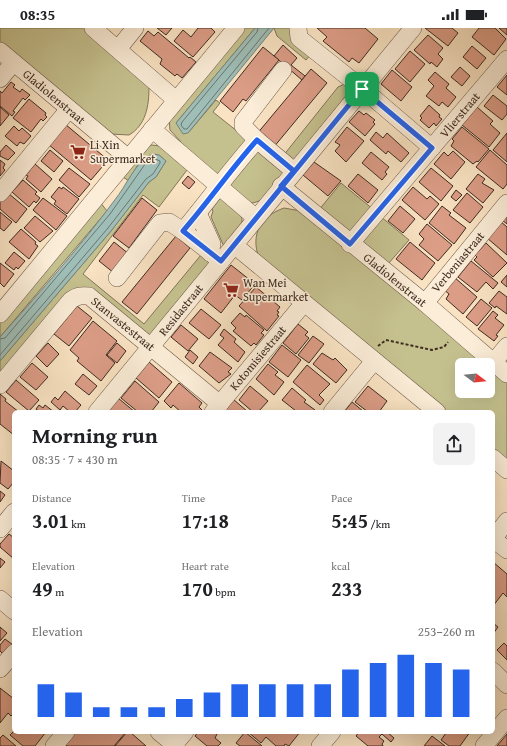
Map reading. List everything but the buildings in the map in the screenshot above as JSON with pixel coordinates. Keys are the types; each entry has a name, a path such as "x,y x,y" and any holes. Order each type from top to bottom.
{"street":[{"path":"93,28 176,100"},
{"path":"118,49 135,28"},
{"path":"0,314 236,28"},
{"path":"298,28 299,38 432,148"},
{"name":"Residastraat","path":"98,410 151,346 216,257 234,245 281,186 413,28"},
{"name":"Gladiolenstraat","path":"0,52 128,157"},
{"name":"Vlierstraat","path":"350,244 507,59"},
{"path":"0,79 14,63"},
{"path":"283,70 243,122 243,126 257,140 294,171"},
{"path":"0,193 69,109"},
{"path":"152,129 256,218"},
{"path":"183,231 257,140"},
{"name":"Gladiolenstraat","path":"281,186 350,244 425,303 488,358"},
{"name":"Verbeniastraat","path":"425,303 507,203"},
{"path":"198,213 212,244 216,257"},
{"path":"117,278 160,223 169,222 216,257"},
{"path":"234,245 304,303 375,354 435,410"},
{"name":"Stanvastestraat","path":"0,385 71,300 78,296 89,296 151,346 216,408"},
{"name":"Kotomisiestraat","path":"216,408 304,303"},
{"path":"495,362 507,346"},
{"path":"333,410 375,354"},
{"name":"Gladiolenstraat","path":"495,364 507,374"},
{"path":"495,460 507,470"},
{"path":"0,529 12,514"},
{"path":"495,536 507,521"},
{"path":"495,541 507,550"},
{"path":"0,599 12,609"},
{"path":"0,669 12,655"},
{"path":"495,673 507,685"},
{"path":"495,733 507,718"},
{"path":"54,746 64,734"},
{"path":"163,734 177,742"},
{"path":"320,746 330,734"},
{"path":"484,746 494,734"}],"path":[{"path":"375,354 386,340 432,350 444,347 456,330"}],"shaded area":[{"path":"0,28 84,28 110,49 149,87 147,108 143,120 139,126 129,135 110,134 0,44"},
{"path":"242,28 255,28 176,123 188,133 216,100 220,103 213,112 252,143 221,181 177,146 181,142 170,130 169,118"},
{"path":"274,28 293,28 312,53 306,60 277,36"},
{"path":"347,83 350,91 262,200 253,203 248,202 223,183 254,148 275,166 338,87"},
{"path":"145,146 160,146 190,166 159,207 143,195 83,274 144,324 201,255 212,265 152,335 147,335 88,292 0,379 0,361 111,231 149,182 156,177 166,161 159,155 153,154 137,166 129,181 120,175"},
{"path":"341,183 374,210 350,234 318,211"},
{"path":"220,194 236,209 242,220 238,231 225,249 211,217 213,211 210,205"},
{"path":"100,202 107,211 0,337 0,322"},
{"path":"284,208 301,211 385,281 482,358 455,358 455,398 495,398 495,369 507,379 507,465 495,456 495,410 442,410 259,258 256,241 257,234 264,221 276,211"},
{"path":"380,216 409,240 388,264 363,244 362,240"}],"water":[{"path":"255,28 274,28 188,133 183,134 176,123"},
{"path":"153,154 159,155 166,161 156,177 149,182 111,231 0,361 0,337 75,251 117,197 142,161"}],"place":[{"name":"Li Xin Supermarket","path":"78,152"},
{"name":"Wan Mei Supermarket","path":"231,290"}],"route":[{"path":"362,89 281,186 221,261 183,231 257,140 294,171 281,186 350,244 432,148 362,89"}]}
